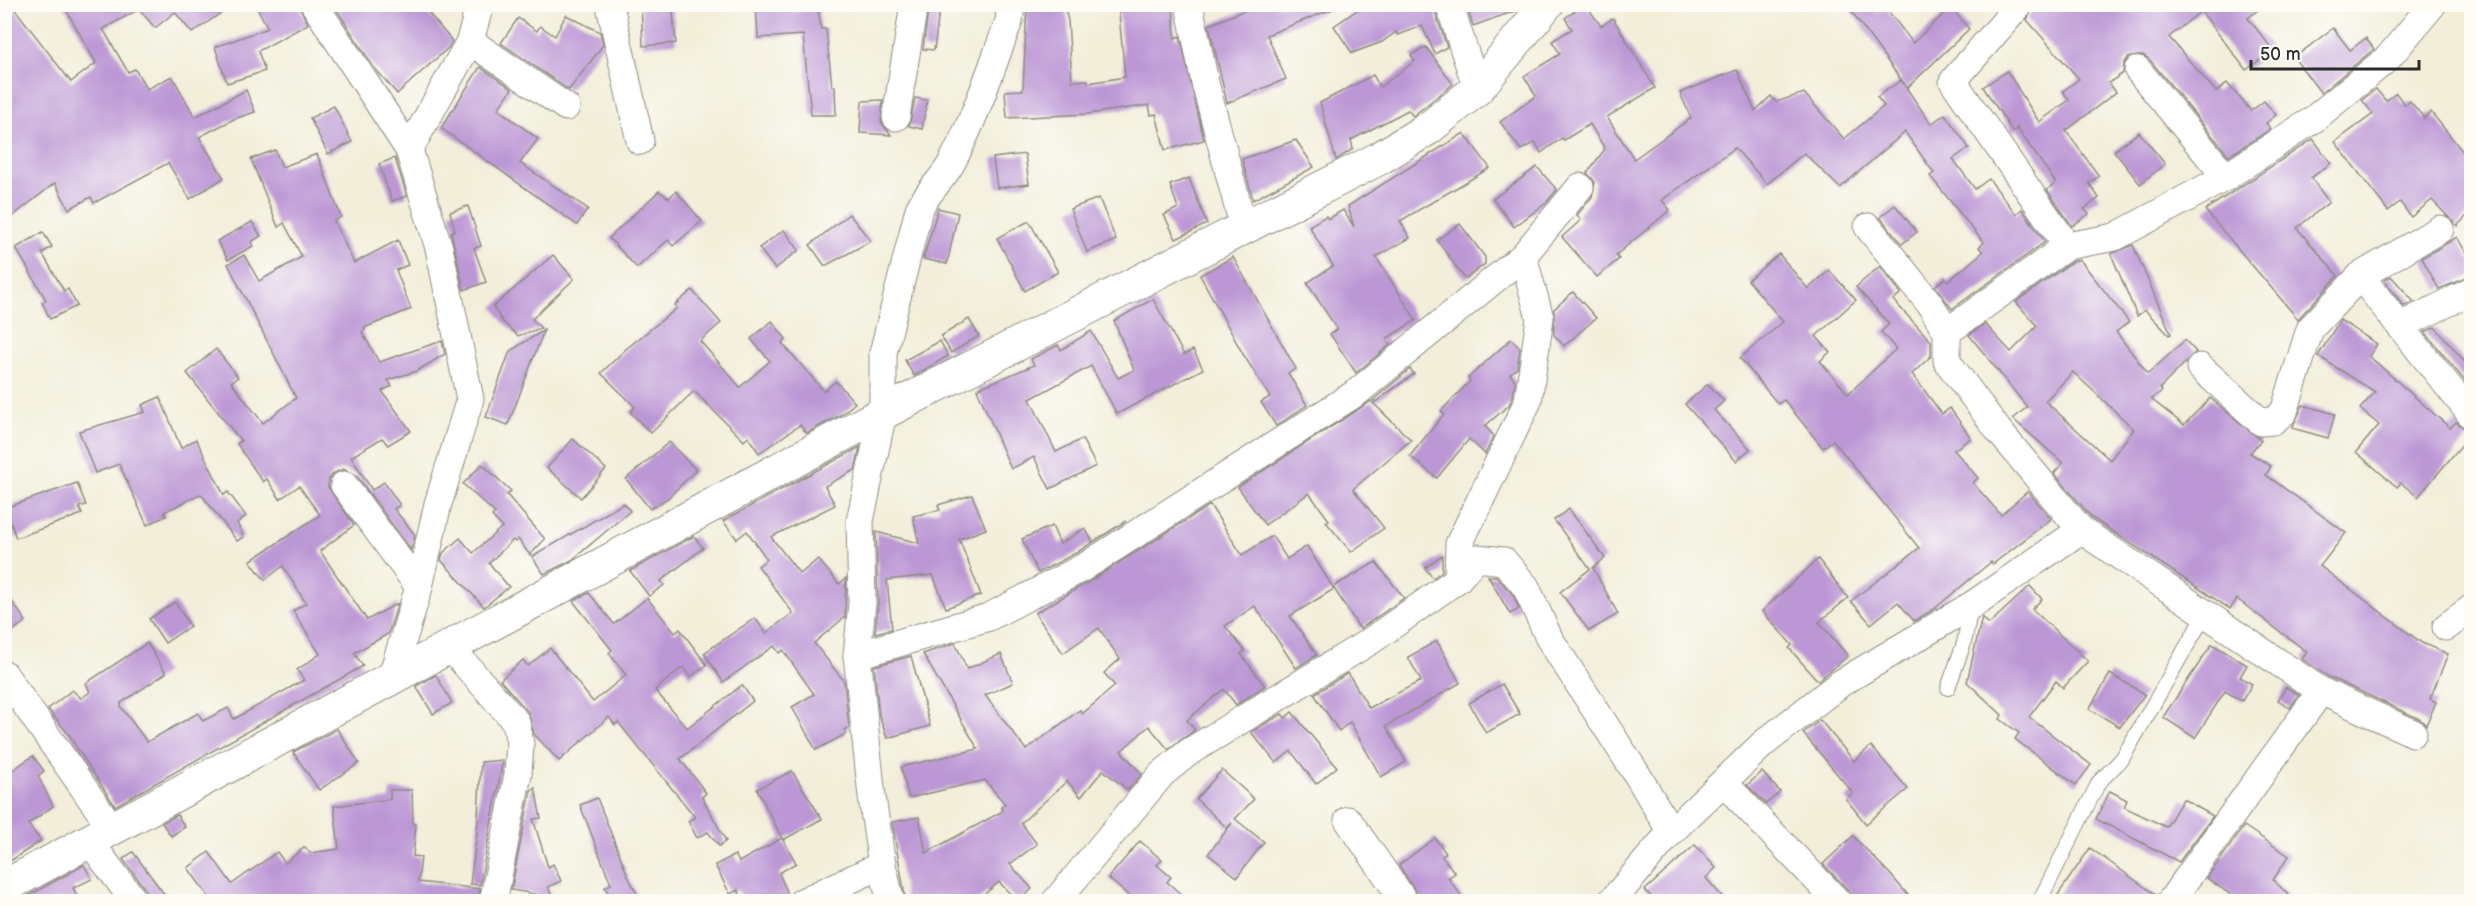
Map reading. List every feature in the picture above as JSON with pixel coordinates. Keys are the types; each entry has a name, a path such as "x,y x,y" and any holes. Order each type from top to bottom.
{"main road":[{"path":"4,886 102,836 448,645 883,413 1378,159 1429,128 1477,89 1547,4"}],"street":[{"path":"314,4 410,150 439,248 470,399 438,504 419,587 392,676"},
{"path":"410,150 470,41 480,4"},
{"path":"896,117 914,4"},
{"path":"891,902 882,865 857,655 862,603 860,521 883,413 883,353 919,209 927,192 950,166 966,132 1009,21 1011,4"},
{"path":"1189,4 1205,83 1244,229"},
{"path":"1449,4 1477,89"},
{"path":"2020,4 1953,81 2067,246"},
{"path":"1947,332 2067,246 2115,237 2226,177 2314,120 2388,58 2433,4"},
{"path":"607,6 640,141"},
{"path":"470,41 566,107"},
{"path":"2138,70 2226,177"},
{"path":"857,655 989,617 1084,567 1356,393 1523,256 1580,187"},
{"path":"1868,227 1930,304 1947,332 1947,361 1998,430 2081,531 2205,616 2321,691 2413,733"},
{"path":"2200,367 2261,422 2273,421 2284,412 2310,329 2360,276 2440,229"},
{"path":"1458,579 1459,544 1528,401 1540,318 1523,256"},
{"path":"2360,276 2472,416"},
{"path":"2400,326 2472,291"},
{"path":"344,485 419,587"},
{"path":"1611,902 1671,832 1764,743 1841,682 1972,605 2081,531"},
{"path":"1055,902 1162,774 1189,752 1372,640 1458,579 1477,558 1504,561 1526,587 1549,638 1638,776 1671,832"},
{"path":"2446,627 2472,608"},
{"path":"448,645 516,722 520,744 518,774 493,902"},
{"path":"4,674 102,836 135,902"},
{"path":"2170,902 2321,691"},
{"path":"1724,783 1838,902"},
{"path":"1348,820 1405,902"},
{"path":"802,902 882,865"}],"lane":[{"path":"1948,688 1964,643 1972,605"},
{"path":"2039,902 2099,783 2122,759 2205,616"}],"building":[{"path":"4,4 11,4 71,82 96,63 63,4 234,4 192,33 175,12 155,28 139,9 103,29 128,72 135,69 147,89 172,76 195,117 246,90 255,112 234,119 199,137 224,178 190,199 168,163 94,203 91,197 69,209 55,183 4,223"},
{"path":"255,4 298,4 308,24 258,51 265,71 227,83 215,47 268,28"},
{"path":"333,4 421,4 452,41 448,48 397,94 373,66"},
{"path":"641,4 672,4 676,43 643,46"},
{"path":"756,4 792,4 793,12 818,8 821,29 826,29 832,86 835,86 836,115 811,115 803,35 758,38"},
{"path":"929,4 940,4 934,50 923,49"},
{"path":"1027,4 1064,4 1068,21 1072,81 1088,80 1088,83 1125,77 1118,4 1173,4 1175,38 1180,36 1204,140 1165,150 1156,114 1151,115 1149,105 1088,114 1007,118 1005,91 1023,90"},
{"path":"1249,4 1340,6 1267,35 1286,79 1227,103 1209,25 1250,8"},
{"path":"1366,4 1426,4 1431,12 1435,11 1447,47 1435,54 1422,26 1398,35 1396,32 1382,42 1352,53 1334,26"},
{"path":"1466,4 1522,4 1518,10 1473,26"},
{"path":"1585,4 1601,26 1613,18 1655,88 1607,117 1634,159 1691,118 1680,93 1737,70 1755,111 1771,96 1776,102 1804,93 1844,139 1884,106 1877,97 1901,80 1931,124 1945,114 1969,148 1953,159 1975,189 1989,179 2016,214 2022,209 2045,242 1952,309 1935,286 1945,278 1948,281 1983,252 1979,247 1984,243 1930,176 1934,173 1905,132 1840,188 1804,153 1767,184 1735,148 1662,200 1670,210 1616,255 1619,259 1597,277 1562,237 1581,220 1577,215 1592,197 1595,182 1587,173 1605,149 1590,124 1564,140 1562,138 1541,153 1535,142 1521,150 1500,122 1536,96 1524,76 1560,54 1552,41 1572,29 1565,18"},
{"path":"1846,4 1870,4 1877,13 1885,7 1913,43 1951,7 1969,29 1907,88"},
{"path":"2035,4 2265,4 2248,18 2273,50 2246,70 2201,11 2169,37 2216,92 2227,83 2251,111 2264,101 2276,115 2266,123 2271,129 2229,156 2150,60 2143,55 2128,58 2124,64 2123,73 2109,83 2116,92 2066,131 2099,176 2089,183 2099,198 2084,209 2089,214 2072,226 2047,190 2056,183 2017,128 2013,132 1983,87 2007,71 2039,122 2069,100 2063,91 2079,79 2027,20"},
{"path":"566,15 600,32 603,45 569,90 501,43 518,18 537,31 540,26 555,36"},
{"path":"2333,28 2350,50 2366,38 2374,49 2321,93 2294,58"},
{"path":"1426,47 1453,84 1413,116 1408,110 1351,140 1353,149 1336,160 1320,103 1373,75 1380,87 1415,61 1411,55"},
{"path":"480,67 512,89 498,109 538,139 520,163 588,209 577,225 441,128"},
{"path":"2376,89 2386,101 2396,93 2405,105 2410,101 2424,118 2431,112 2472,163 2472,211 2457,226 2432,200 2411,217 2400,202 2388,211 2335,142 2373,114 2362,100"},
{"path":"915,98 927,100 922,129 909,126"},
{"path":"883,100 881,122 891,135 860,133 862,101"},
{"path":"334,106 352,142 328,154 310,118"},
{"path":"2139,132 2165,164 2140,184 2114,151"},
{"path":"1464,133 1490,168 1400,221 1410,238 1376,257 1416,320 1386,339 1390,345 1356,373 1330,334 1337,329 1307,283 1333,266 1309,226 1326,216 1328,219 1343,210 1354,227 1348,206"},
{"path":"2313,139 2331,163 2311,178 2329,202 2297,228 2338,276 2298,319 2205,210"},
{"path":"1296,140 1314,167 1253,200 1242,159"},
{"path":"275,150 282,167 317,154 341,217 334,221 354,263 398,240 408,265 396,270 411,309 364,328 362,332 379,362 442,341 445,354 417,371 388,380 392,386 382,391 411,431 388,445 382,438 351,457 372,490 384,482 400,505 394,509 415,535 411,550 356,475 343,469 334,473 329,479 328,487 354,525 320,551 367,620 398,603 388,634 354,653 363,666 115,806 74,741 48,709 72,690 81,698 90,692 86,683 147,643 166,673 121,703 121,707 147,742 198,713 203,721 228,708 234,719 304,680 297,670 320,654 293,611 306,603 283,566 265,580 250,561 320,515 299,486 280,499 267,479 263,482 237,444 241,441 187,373 216,349 238,377 231,382 263,423 296,398 228,264 244,255 259,281 302,257 284,223 278,227 251,159"},
{"path":"1025,154 1029,184 997,188 993,158"},
{"path":"395,158 407,196 392,201 379,164"},
{"path":"1537,167 1557,190 1546,203 1514,227 1493,199"},
{"path":"1189,178 1207,224 1176,239 1164,215 1178,208 1170,185"},
{"path":"659,191 669,198 676,191 702,221 673,246 668,240 637,268 609,238"},
{"path":"1099,198 1116,240 1087,252 1070,209"},
{"path":"1895,205 1917,232 1902,244 1880,217"},
{"path":"468,206 481,246 474,248 486,282 464,290 451,232 455,230 450,212"},
{"path":"938,208 958,213 947,264 923,259"},
{"path":"849,214 871,241 825,266 810,245"},
{"path":"1029,221 1058,272 1025,291 997,238"},
{"path":"252,222 261,236 251,242 253,246 228,260 217,241"},
{"path":"1460,224 1485,257 1485,264 1465,279 1437,240"},
{"path":"784,230 799,250 775,269 759,248"},
{"path":"43,232 52,247 42,253 64,291 68,289 77,306 50,319 42,302 46,300 16,248"},
{"path":"2457,237 2472,263 2472,276 2439,289 2422,258"},
{"path":"2133,245 2171,334 2169,335 2145,310 2137,316 2111,254"},
{"path":"1779,254 1808,289 1829,270 1856,300 1816,336 1830,352 1820,361 1848,394 1896,349 1881,332 1889,324 1856,287 1880,266 1901,293 1893,300 1931,341 1931,356 1912,374 1942,414 1950,408 1971,438 1954,450 1978,478 1973,483 2001,515 2028,491 2051,519 1993,564 1991,562 1934,609 1914,621 1898,602 1871,624 1851,601 1919,548 1833,440 1823,448 1784,400 1778,404 1740,358 1783,322 1748,280"},
{"path":"553,255 574,279 532,319 541,328 518,336 502,321 493,307"},
{"path":"1233,257 1296,369 1288,373 1307,405 1276,426 1261,402 1270,397 1243,354 1200,275"},
{"path":"2080,260 2129,322 2116,332 2148,374 2185,340 2196,352 2160,388 2162,391 2151,399 2184,425 2210,398 2261,440 2250,453 2271,466 2266,475 2346,533 2320,566 2422,643 2448,654 2430,699 2436,702 2426,725 2420,719 2329,677 2302,659 2307,652 2237,599 2230,609 2092,518 2054,473 2063,463 2013,419 2027,407 1969,335 1985,324 2011,352 2037,326 2016,302 2073,261","holes":["2073,372 2134,429 2110,460 2045,401"]},
{"path":"2391,276 2414,302 2404,306 2384,280"},
{"path":"692,290 721,323 700,341 740,387 770,361 751,339 772,321 786,339 782,343 824,391 836,381 855,403 842,414 807,433 800,425 759,453 748,437 744,441 694,391 651,433 630,412 635,407 601,373 627,348 677,308 675,305"},
{"path":"1573,292 1596,318 1564,346 1554,335 1554,309"},
{"path":"1153,299 1184,355 1193,350 1203,369 1117,414 1091,366 1030,399 1056,452 1082,439 1096,466 1050,489 1034,457 1011,469 977,389 1034,365 1031,359 1058,345 1061,350 1091,331 1118,378 1134,370 1114,321"},
{"path":"969,319 979,336 951,353 941,336"},
{"path":"2340,320 2377,344 2369,356 2450,428 2456,422 2471,434 2418,497 2401,483 2397,487 2356,452 2379,425 2360,409 2375,392 2318,356"},
{"path":"2435,327 2472,370 2472,382 2468,385 2425,332"},
{"path":"544,330 508,425 486,417 510,351"},
{"path":"1511,339 1520,348 1517,368 1510,374 1515,380 1513,396 1509,405 1485,426 1494,436 1485,454 1469,439 1437,478 1410,456 1444,414 1441,411 1470,381 1468,378"},
{"path":"940,341 948,356 914,376 905,360"},
{"path":"1410,369 1414,374 1375,402 1373,400"},
{"path":"1708,384 1724,401 1714,410 1750,449 1736,461 1685,404"},
{"path":"160,397 181,448 196,439 224,495 228,492 246,516 237,523 244,537 237,541 201,494 164,512 166,516 147,525 119,464 95,473 79,431 145,412 142,405"},
{"path":"1371,401 1411,440 1353,489 1384,528 1351,552 1326,522 1329,520 1309,493 1265,525 1238,487"},
{"path":"2303,405 2335,414 2328,438 2292,428"},
{"path":"573,439 606,469 581,498 547,468"},
{"path":"669,442 696,470 668,498 650,509 626,479"},
{"path":"860,447 855,470 825,486 835,505 771,537 800,574 818,559 839,584 846,578 845,617 814,643 844,681 849,728 844,730 846,734 816,750 792,707 814,694 783,650 779,653 774,646 723,682 704,653 755,618 766,633 793,613 758,566 767,559 747,531 737,539 723,521"},
{"path":"482,464 511,491 507,495 545,539 530,555 518,539 515,542 513,540 489,563 509,587 484,607 441,560 443,553 460,538 473,553 502,527 492,516 495,513 463,484"},
{"path":"77,483 86,505 79,507 82,514 16,538 5,508"},
{"path":"972,495 986,529 959,539 981,595 946,608 933,575 887,580 892,629 875,633 878,603 876,532 919,543 913,516 940,510 938,505"},
{"path":"624,503 630,511 572,560 544,574 532,557"},
{"path":"1210,505 1242,555 1272,536 1287,559 1307,546 1334,589 1290,616 1317,655 1296,668 1255,606 1225,626 1245,651 1241,654 1265,686 1236,705 1224,689 1187,720 1195,730 1168,749 1149,726 1121,751 1142,774 1128,790 1103,770 1081,797 1067,781 1021,823 1037,844 1010,864 1032,889 1018,902 999,882 975,902 948,902 943,896 906,902 892,822 919,817 926,853 1003,811 1001,807 1005,804 985,780 909,798 901,767 978,749 923,654 955,643 967,669 1001,654 1013,683 985,695 1026,750 1080,710 1082,714 1115,686 1104,673 1120,659 1099,628 1063,653 1035,613 1092,580"},
{"path":"1569,509 1605,558 1593,568 1618,614 1589,631 1560,592 1590,569 1554,520"},
{"path":"1126,521 1076,553 1038,573 1022,539 1052,526 1060,544 1085,528 1093,542"},
{"path":"694,536 703,548 661,581 664,585 649,596 630,571"},
{"path":"1442,555 1442,571 1433,578 1425,568"},
{"path":"1818,559 1848,598 1819,622 1848,656 1818,681 1789,648 1792,645 1762,611"},
{"path":"1376,562 1404,598 1360,629 1333,587"},
{"path":"1488,576 1496,576 1513,595 1519,609 1510,614"},
{"path":"2030,586 2042,599 2032,609 2088,661 2063,688 2056,681 2029,717 2091,765 2076,785 2015,739 2019,733 2000,719 2002,715 1967,682 1982,617 1989,624"},
{"path":"4,591 26,621 4,637"},
{"path":"589,593 614,624 647,598 675,633 680,629 707,665 690,677 683,667 655,690 687,728 742,685 753,701 680,759 706,793 702,797 726,841 719,846 708,832 697,838 688,821 695,817 618,722 615,725 609,717 559,761 534,734 528,712 500,680 523,660 528,666 550,648 593,702 626,675 609,653 612,650 573,601"},
{"path":"175,602 190,626 165,643 149,619"},
{"path":"1437,641 1460,683 1386,726 1406,762 1381,777 1350,722 1339,731 1314,694 1348,673 1369,708 1421,681 1408,657"},
{"path":"2212,644 2247,665 2240,677 2252,684 2242,701 2225,691 2195,738 2163,717"},
{"path":"911,656 930,726 887,738 879,715 874,666"},
{"path":"2110,674 2145,694 2120,727 2089,709"},
{"path":"436,675 452,703 433,714 416,686"},
{"path":"1502,684 1520,714 1486,733 1469,703"},
{"path":"2286,687 2299,695 2290,708 2278,700"},
{"path":"1292,712 1337,767 1316,784 1291,751 1276,763 1251,732 1282,714 1285,718"},
{"path":"1820,720 1854,761 1871,746 1908,789 1866,824 1846,799 1853,793 1803,733"},
{"path":"337,729 359,763 319,790 293,752"},
{"path":"33,756 44,771 38,776 53,806 28,824 41,841 4,865 4,776"},
{"path":"503,760 480,885 470,884 477,833 481,762"},
{"path":"1222,770 1254,799 1235,819 1264,842 1237,877 1208,854 1232,823 1227,828 1196,799"},
{"path":"792,771 822,819 783,840 757,789"},
{"path":"1762,772 1780,792 1766,804 1747,785"},
{"path":"535,788 541,818 533,819 548,867 553,864 561,881 548,887 552,897 511,890 531,790"},
{"path":"390,790 412,790 413,824 416,824 413,856 421,857 418,882 480,889 478,902 208,902 211,900 188,868 209,852 232,884 277,852 285,863 305,847 310,853 339,849 334,806 390,799"},
{"path":"2110,791 2127,800 2124,807 2166,827 2183,799 2213,816 2179,862 2096,819"},
{"path":"597,798 628,876 641,902 613,902 605,887 611,884 580,805"},
{"path":"177,815 185,827 171,836 162,823"},
{"path":"2244,826 2289,856 2273,880 2296,902 2241,902 2207,878"},
{"path":"1853,836 1914,902 1853,902 1849,891 1823,864"},
{"path":"782,838 796,863 779,873 788,895 786,902 744,902 738,890 730,894 715,865 735,855 739,862"},
{"path":"1435,838 1446,853 1442,856 1455,873 1448,878 1466,902 1422,902 1399,865"},
{"path":"1140,841 1162,860 1157,865 1171,877 1167,882 1190,902 1136,902 1108,878"},
{"path":"1695,845 1716,868 1706,878 1727,902 1656,902 1645,890"},
{"path":"2090,848 2156,895 2154,902 2053,902"},
{"path":"133,852 170,902 151,902 148,893 123,859"},
{"path":"84,865 92,879 73,888 80,902 17,902"}]}
